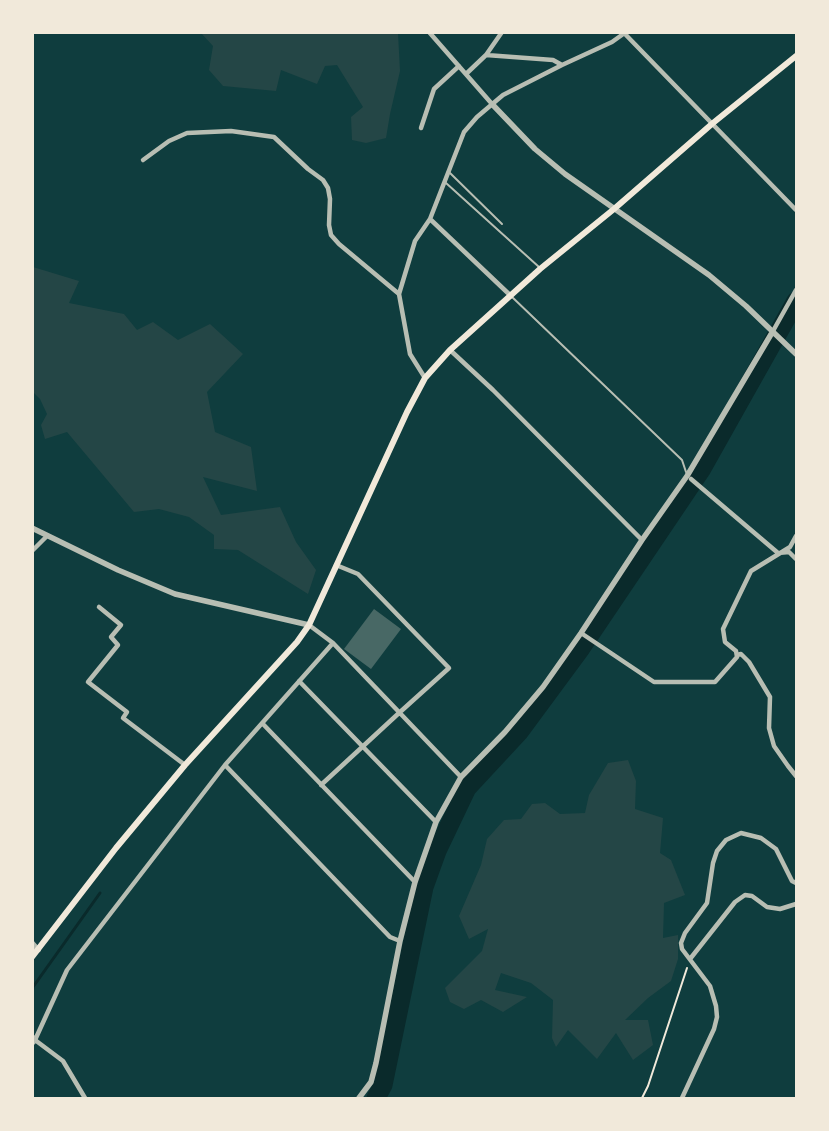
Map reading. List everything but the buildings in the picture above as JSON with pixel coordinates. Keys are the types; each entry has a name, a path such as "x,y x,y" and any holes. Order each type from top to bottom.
{"main road":[{"path":"32,957 116,848 185,765 310,625 407,412 426,378 450,350 540,269 796,56"}],"street":[{"path":"429,32 492,104 535,149 565,174 710,275 773,330 796,354"},
{"path":"466,74 486,55 502,32"},
{"path":"426,378 410,354 399,294 415,241 430,219 464,132 477,117 503,95 612,42 626,33 796,210"},
{"path":"486,55 553,60 562,65"},
{"path":"421,128 434,89 460,66"},
{"path":"143,160 169,141 187,133 231,131 274,137 308,169 323,180 328,188 331,235 339,244 399,294"},
{"path":"430,219 511,296"},
{"path":"361,1098 371,1082 400,941 415,882 436,822 461,777 543,687 642,540 689,477 796,290"},
{"path":"450,350 493,390 642,540"},
{"path":"689,477 778,553 789,552 796,559"},
{"path":"32,528 118,570 175,594 310,625 333,643 461,777"},
{"path":"32,552 46,536"},
{"path":"796,536 790,547 751,571 723,629 725,642 750,662 770,698 769,728 774,746 796,776"},
{"path":"321,785 449,668 358,574 336,565"},
{"path":"99,607 121,625 111,637 118,645 88,682 127,712 123,718 185,765"},
{"path":"581,633 654,682 715,682 738,654"},
{"path":"85,1098 63,1061 33,1040 67,970 224,765 333,643"},
{"path":"299,681 436,822"},
{"path":"262,723 415,882"},
{"path":"224,765 390,937 400,941"},
{"path":"682,1098 714,1029 717,1018 710,986 682,949 681,942 685,933 707,903 713,863 717,851 726,840 741,833 761,838 776,849 792,881 796,883"},
{"path":"690,960 734,902 745,895 752,896 767,907 780,909 796,904"},
{"path":"32,943 38,950"}],"lane":[{"path":"448,171 502,224"},
{"path":"444,181 540,269"},
{"path":"511,296 682,460 689,477"}],"path":[{"path":"642,1098 648,1086 690,960"}],"shaded area":[{"path":"201,33 398,33 400,71 386,138 366,143 352,140 351,117 363,107 337,65 325,66 317,84 281,70 276,91 223,86 209,70 213,46"},
{"path":"33,267 79,281 69,303 124,314 137,330 153,322 178,340 210,324 243,354 207,392 215,432 251,447 257,491 203,477 221,515 280,507 296,542 316,570 308,594 238,550 214,549 214,535 189,517 159,509 134,512 67,432 45,439 41,425 47,414 40,399 33,392"},
{"path":"628,760 636,781 635,809 663,818 660,853 671,860 685,895 664,903 663,938 678,935 678,959 671,981 648,998 625,1020 648,1020 653,1045 633,1060 616,1033 597,1059 568,1030 556,1047 552,1038 553,1000 531,983 501,973 495,990 527,997 503,1012 481,1000 464,1009 450,1002 445,988 482,951 488,929 469,939 459,916 481,865 487,839 504,820 521,819 532,804 545,803 560,814 585,813 589,795 608,763"}],"waterway":[{"path":"376,1098 383,1085 424,887 437,851 467,788 519,732 581,648 701,470 796,301"},
{"path":"32,992 33,987 100,893"}]}
